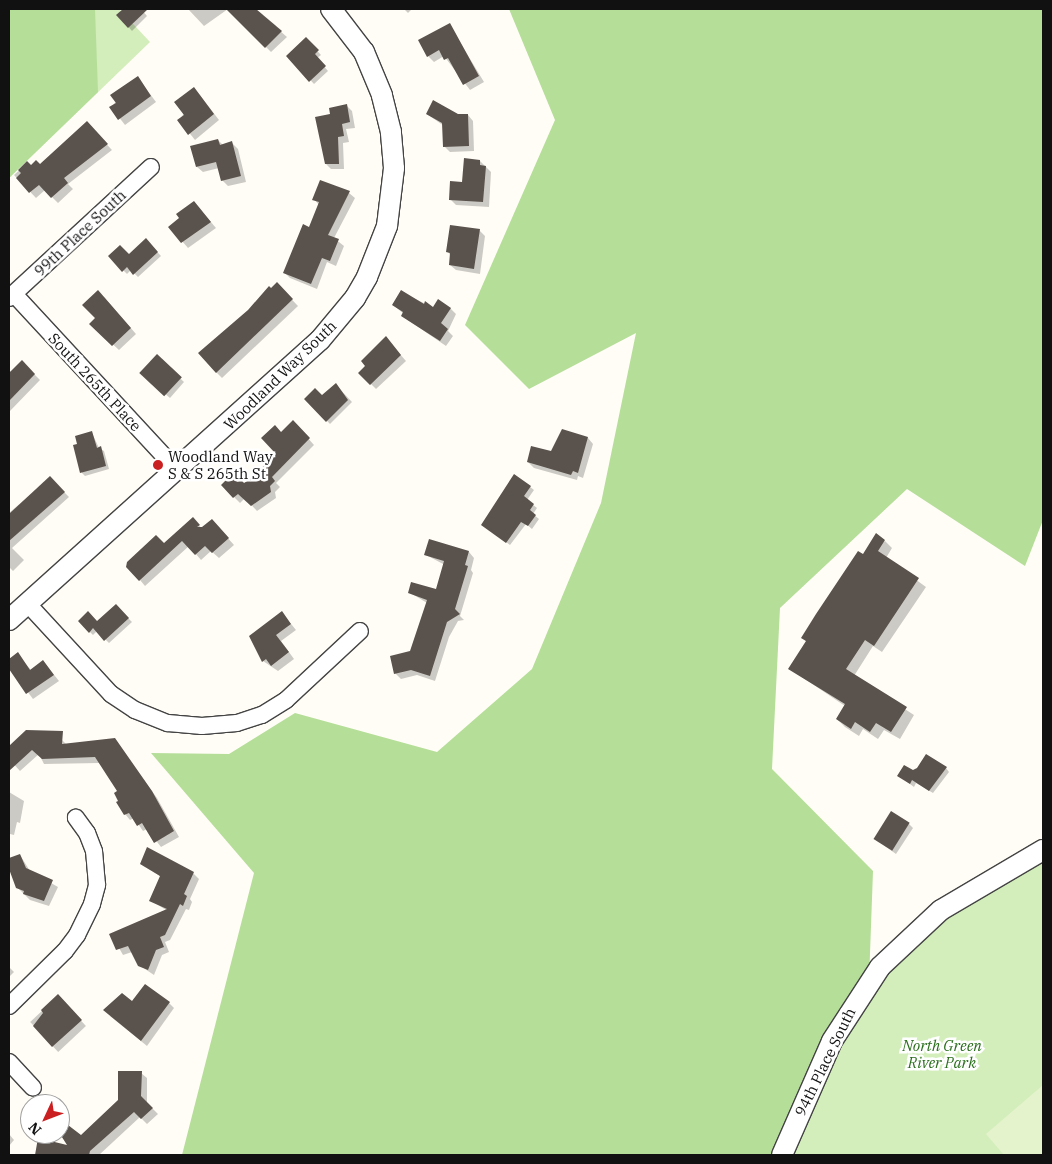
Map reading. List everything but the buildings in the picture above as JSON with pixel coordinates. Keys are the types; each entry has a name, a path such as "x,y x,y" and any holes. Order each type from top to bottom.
{"street":[{"name":"Woodland Way South","path":"9,620 320,340 355,298 367,277 387,226 394,168 391,132 382,95 364,52 330,9"},
{"name":"99th Place South","path":"11,296 151,167"},
{"name":"South 265th Place","path":"11,296 177,470"},
{"path":"27,603 111,694 134,710 168,723 202,726 237,723 262,715 286,700 360,631"},
{"path":"9,1006 65,951 78,935 92,904 97,885 94,851 87,833 76,818"},
{"name":"94th Place South","path":"782,1155 832,1041 880,966 941,910 1043,850"},
{"path":"9,1062 33,1088"}],"green space":[{"path":"9,9 119,9 150,42 9,178"},
{"path":"9,9 95,9 98,92 9,178"},
{"path":"509,9 1043,9 1043,520 1025,566 907,489 780,608 772,769 873,871 869,981 783,1155 182,1155 254,873 151,753 229,754 295,713 437,752 532,669 601,503 636,333 529,389 465,325 555,120"},
{"name":"North Green River Park","path":"1043,850 1043,1155 782,1155 799,1112 903,942"},
{"path":"1043,1085 1043,1155 1004,1155 986,1134"}],"place":[{"name":"Woodland Way S & S 265th St","path":"158,465"}]}
